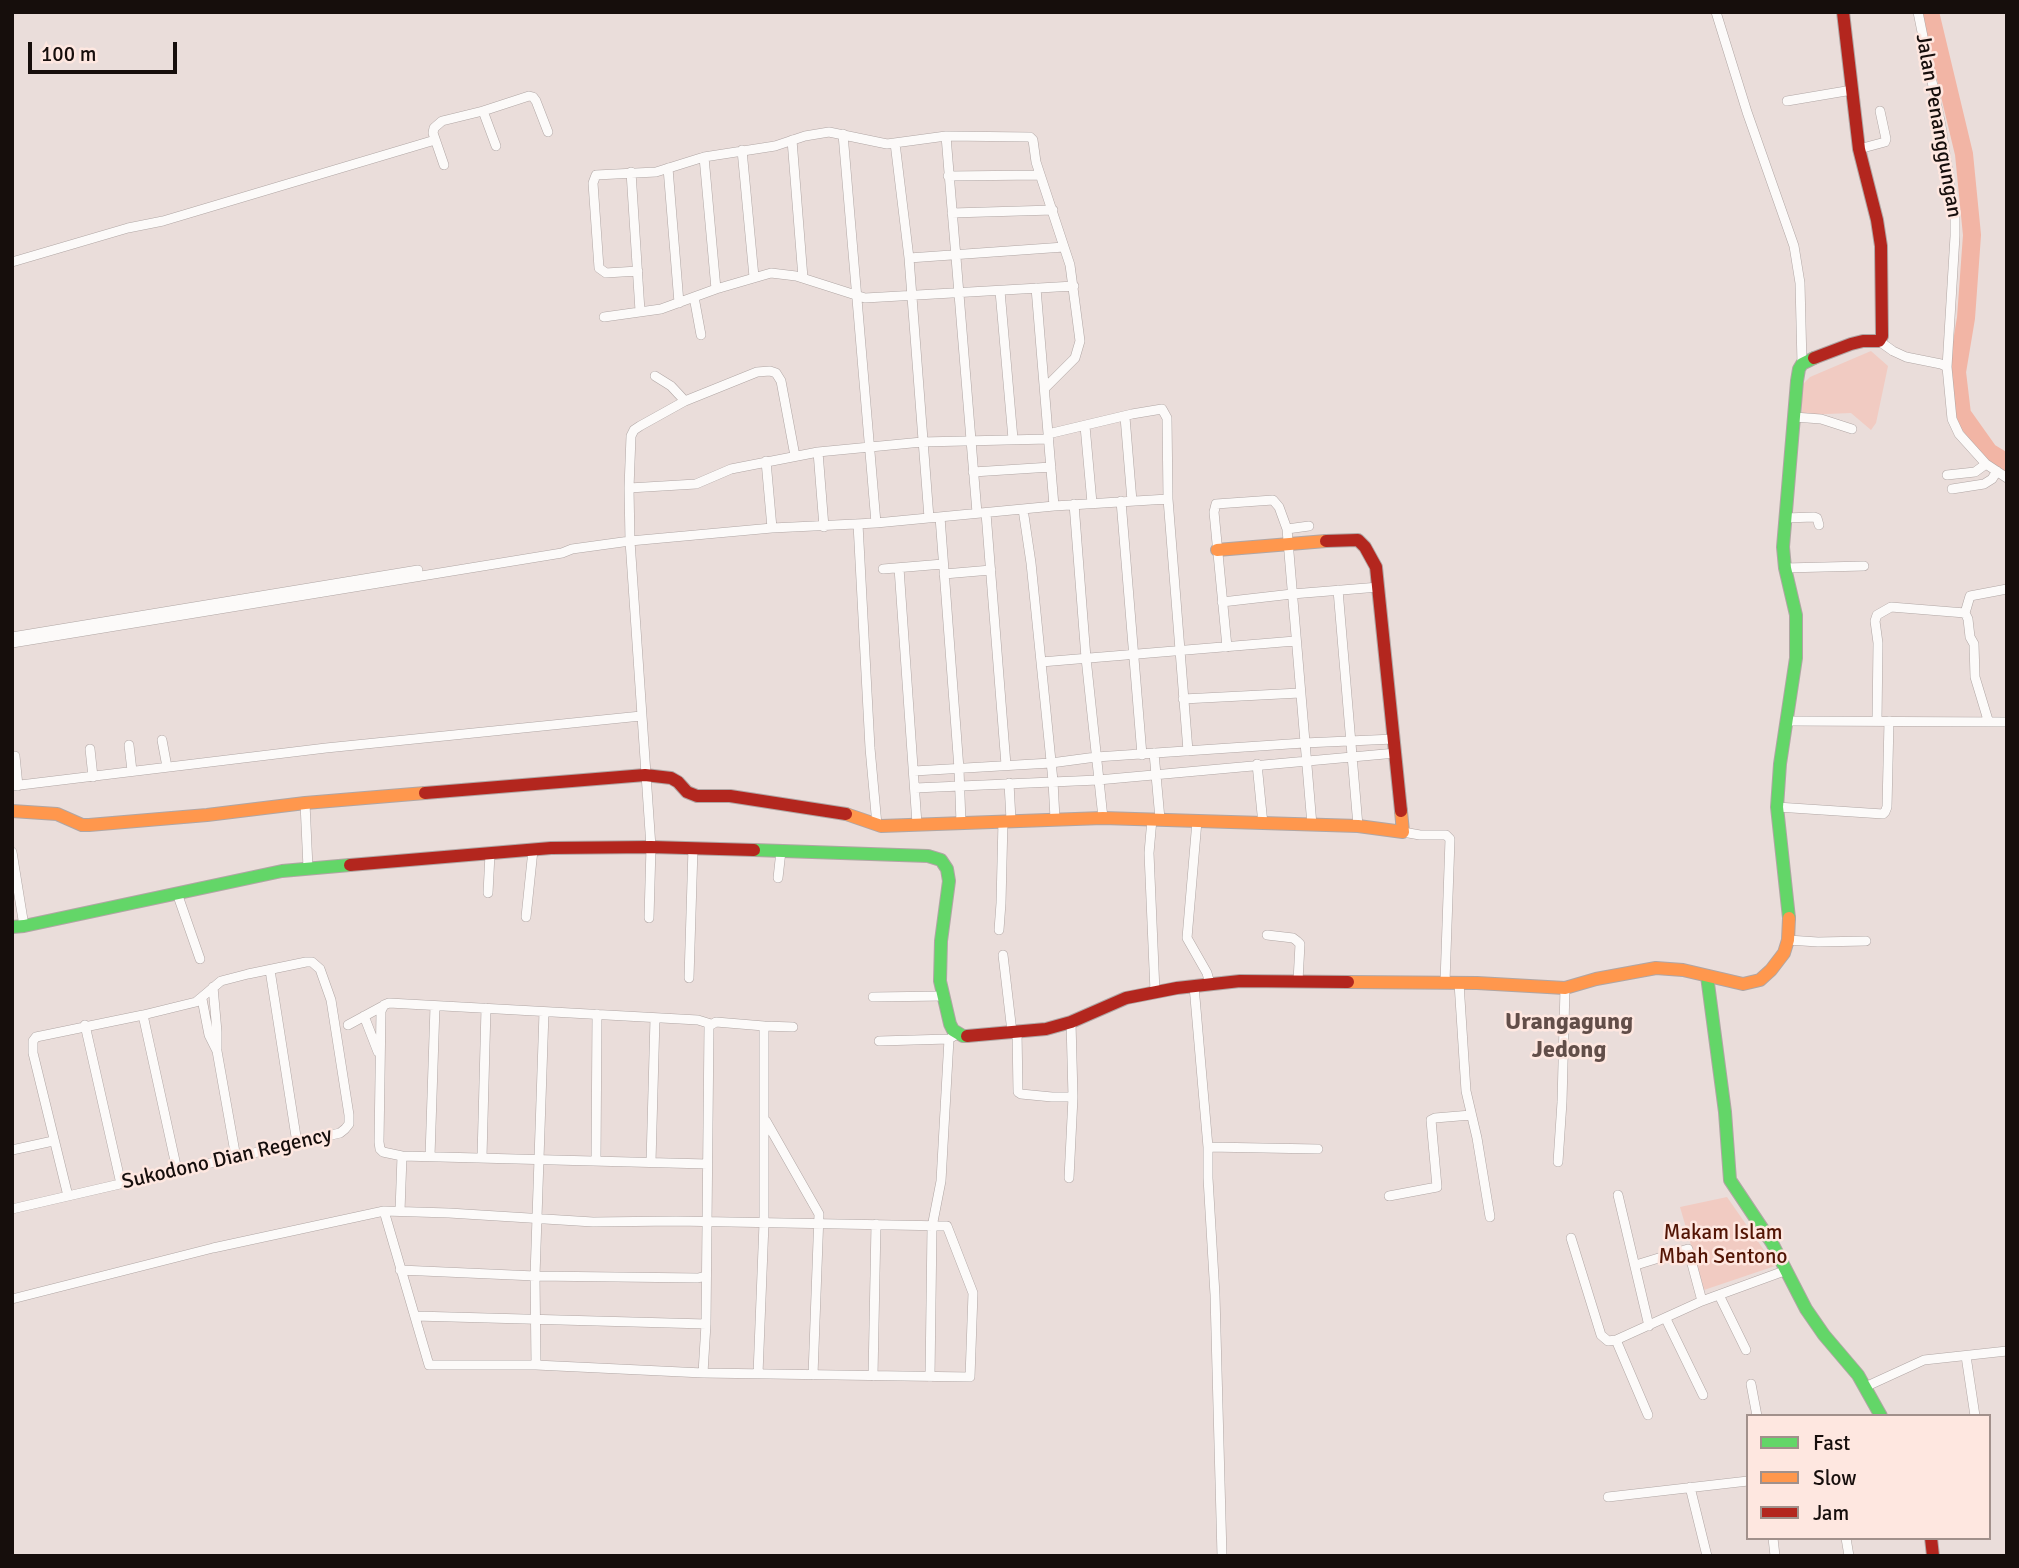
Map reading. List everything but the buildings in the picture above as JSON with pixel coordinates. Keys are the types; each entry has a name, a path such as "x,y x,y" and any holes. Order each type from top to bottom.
{"street":[{"path":"879,1041 1046,1030 1072,1022 1112,1002 1155,992 1251,980 1444,982 1565,988 1656,968 1683,970 1743,984 1759,980 1771,970 1784,953 1788,940 1789,912 1777,807 1780,764 1796,658 1797,626 1783,547 1797,381 1802,364 1800,283 1794,246 1716,12"},
{"path":"1843,12 1859,149 1881,246 1882,336 1879,341"},
{"name":"Jalan Penanggungan","path":"1918,12 1941,126 1955,218 1947,367 1952,419 1966,444 1986,464 2007,478"},
{"path":"1787,101 1852,90"},
{"path":"444,165 435,140 434,128 437,124 523,96 533,97 548,132"},
{"path":"483,111 496,146"},
{"path":"1859,149 1885,142 1880,111"},
{"path":"638,271 606,274 599,268 593,179 599,174 656,172 704,157 775,146 829,132 887,144 946,136 1030,137 1034,142 1034,156 1070,265 1079,348 1075,358 1045,387"},
{"path":"843,134 876,523"},
{"path":"946,136 973,472 991,570 1006,765"},
{"path":"12,262 128,228 163,221 435,140"},
{"path":"792,140 803,278"},
{"path":"895,144 909,258 929,518"},
{"path":"742,150 754,277"},
{"path":"704,157 716,289"},
{"path":"668,168 679,303"},
{"path":"631,172 640,312"},
{"path":"948,176 1040,175"},
{"path":"952,213 1053,210"},
{"path":"909,258 1064,247"},
{"path":"604,317 662,309 754,277 778,273 803,278 858,297 872,298 1074,286"},
{"path":"1036,288 1054,506"},
{"path":"1000,291 1013,439"},
{"path":"694,298 701,335"},
{"path":"1802,364 1851,344 1879,341 1906,357 1947,367"},
{"path":"649,918 651,847 630,541 631,436 634,430 685,401 757,372 770,371 776,373 781,381 795,456"},
{"path":"655,376 671,386 685,401"},
{"path":"629,488 696,484 723,471 818,452 922,442 1049,436 1162,409 1166,414 1168,499 1188,751"},
{"path":"1125,417 1132,500"},
{"path":"1794,417 1821,419 1852,429"},
{"path":"1085,426 1092,503"},
{"path":"818,452 824,527"},
{"path":"766,461 772,528"},
{"path":"1947,474 1975,472 1986,464"},
{"path":"973,472 1051,467"},
{"path":"1952,489 1984,484 1992,479 1997,471"},
{"path":"12,643 630,541 772,528 876,523 1074,504 1168,499"},
{"path":"1227,647 1214,507 1219,502 1273,500 1279,507 1289,544 1312,825"},
{"path":"1121,501 1142,755"},
{"path":"1074,504 1086,658 1103,818"},
{"path":"1023,509 1041,662 1055,819"},
{"path":"940,517 961,823"},
{"path":"1785,518 1814,517 1819,525"},
{"path":"858,524 870,748 877,825"},
{"path":"1287,529 1309,526"},
{"path":"1217,550 1358,540 1366,547 1373,560 1379,587 1406,833"},
{"path":"12,637 560,547 572,549"},
{"path":"1786,568 1864,566"},
{"path":"899,568 917,824"},
{"path":"883,569 991,570"},
{"path":"1222,602 1379,587"},
{"path":"1988,720 1975,677 1975,644 1970,637 1965,613 1970,597 2007,589"},
{"path":"1338,590 1359,826"},
{"path":"1877,721 1877,615 1891,607 1965,613"},
{"path":"1041,662 1295,641"},
{"path":"1183,699 1300,693"},
{"path":"15,756 15,786 326,748 640,716"},
{"path":"1788,721 2007,722"},
{"path":"1777,807 1883,814 1887,807 1889,721"},
{"path":"914,771 1051,764 1096,757 1394,739"},
{"path":"162,740 167,767"},
{"path":"129,745 132,771"},
{"path":"90,749 93,777"},
{"path":"1154,753 1157,775 1156,819 1149,853 1155,992"},
{"path":"915,788 1098,780 1396,753"},
{"path":"1258,764 1264,824"},
{"path":"12,811 57,814 82,825 89,825 305,803 645,775 671,778 687,792 697,796 730,796 829,810 877,825 1103,818 1359,826 1420,835 1446,835 1450,839 1444,982"},
{"path":"999,930 1009,783"},
{"path":"305,803 308,868"},
{"path":"1197,821 1187,938 1207,973 1210,984"},
{"path":"12,852 18,926 266,873 551,848 693,848 928,856 941,860 948,875 939,969 953,1037 941,1181 932,1227 930,1377"},
{"path":"689,978 693,848"},
{"path":"526,917 533,850"},
{"path":"778,878 781,851"},
{"path":"488,893 490,854"},
{"path":"177,893 200,959"},
{"path":"1268,935 1293,938 1300,944 1298,981"},
{"path":"1788,940 1866,941"},
{"path":"1003,956 1014,1032 1018,1092 1073,1097"},
{"name":"Sukodono Dian Regency","path":"12,1209 340,1133 349,1124 331,1000 320,969 312,962 221,981 202,999"},
{"path":"270,970 297,1143"},
{"path":"1707,976 1725,1112 1730,1180 1772,1243 1806,1309 1858,1375 1880,1414"},
{"path":"1459,983 1466,1091 1490,1217"},
{"path":"1194,986 1208,1147 1222,1556"},
{"path":"212,988 218,1032 217,1051 236,1158"},
{"path":"1558,1163 1565,988"},
{"path":"873,997 944,996"},
{"path":"68,1196 33,1053 33,1041 36,1037 143,1015 202,999 209,1035 217,1051"},
{"path":"348,1025 389,1003 793,1027"},
{"path":"384,1005 381,1011 380,1057 380,1149 383,1152 402,1156 707,1164"},
{"path":"430,1156 435,1006"},
{"path":"482,1157 486,1008"},
{"path":"536,1365 535,1276 544,1012"},
{"path":"596,1161 597,1014"},
{"path":"143,1015 177,1170"},
{"path":"364,1016 380,1057"},
{"path":"651,1162 655,1018"},
{"path":"1069,1178 1073,1097 1072,1022"},
{"path":"703,1373 711,1024"},
{"path":"85,1025 121,1184"},
{"path":"758,1374 764,1223 764,1027"},
{"path":"1389,1196 1437,1188 1432,1120 1471,1115"},
{"path":"765,1119 819,1214 813,1375"},
{"path":"12,1150 53,1141"},
{"path":"1208,1147 1318,1150"},
{"path":"400,1211 402,1156"},
{"path":"1618,1195 1649,1326"},
{"path":"12,1299 213,1248 384,1211 593,1222 947,1226 973,1293 970,1377 703,1373 536,1365 429,1365 384,1211"},
{"path":"873,1376 876,1224"},
{"path":"1571,1238 1601,1335 1608,1341 1666,1319 1702,1301 1787,1270"},
{"path":"1636,1265 1688,1249 1702,1301"},
{"path":"400,1270 535,1276 706,1276"},
{"path":"1719,1295 1746,1350"},
{"path":"415,1315 706,1324"},
{"path":"1666,1319 1703,1395"},
{"path":"1616,1340 1648,1415"},
{"path":"1865,1387 1924,1360 2007,1351"},
{"path":"1966,1356 1975,1414"},
{"path":"1751,1384 1757,1414"},
{"path":"1608,1497 1746,1481"},
{"path":"1690,1487 1707,1556"}],"green space":[{"path":"1871,351 1888,366 1876,423 1871,430 1851,413 1802,415 1802,385 1810,377"},
{"name":"Makam Islam Mbah Sentono","path":"1727,1197 1775,1266 1704,1290 1680,1207"}],"waterway":[{"path":"1930,12 1964,154 1972,235 1966,318 1957,372 1962,414 1989,452 2007,463"}],"traffic: fast":[{"path":"1789,918 1777,807 1780,764 1796,658 1796,615 1783,547 1797,381 1802,364 1814,358"},
{"path":"754,850 928,856 941,860 947,869 949,881 941,941 940,981 950,1024 953,1030 967,1036"},
{"path":"12,927 282,871 350,865"},
{"path":"1707,976 1725,1112 1730,1180 1772,1243 1806,1309 1858,1375 1880,1414"}],"traffic: slow":[{"path":"1217,550 1326,541"},
{"path":"12,811 57,814 82,825 89,825 425,793"},
{"path":"846,814 881,826 1103,818 1358,826 1403,832 1401,811"},
{"path":"1348,982 1477,983 1565,988 1596,979 1656,968 1683,970 1743,984 1760,980 1784,953 1788,940 1789,918"}],"traffic: jam":[{"path":"1814,358 1851,344 1879,341 1882,336 1881,246 1859,149 1843,12"},
{"path":"1326,541 1358,540 1376,567 1401,811"},
{"path":"425,793 645,775 671,778 687,792 697,796 730,796 846,814"},
{"path":"350,865 551,848 754,850"},
{"path":"967,1036 1046,1029 1071,1022 1126,998 1177,988 1240,981 1348,982"},
{"path":"1931,1540 1933,1556"}],"district":[{"name":"Urangagung Jedong","path":"1569,1037"}]}
